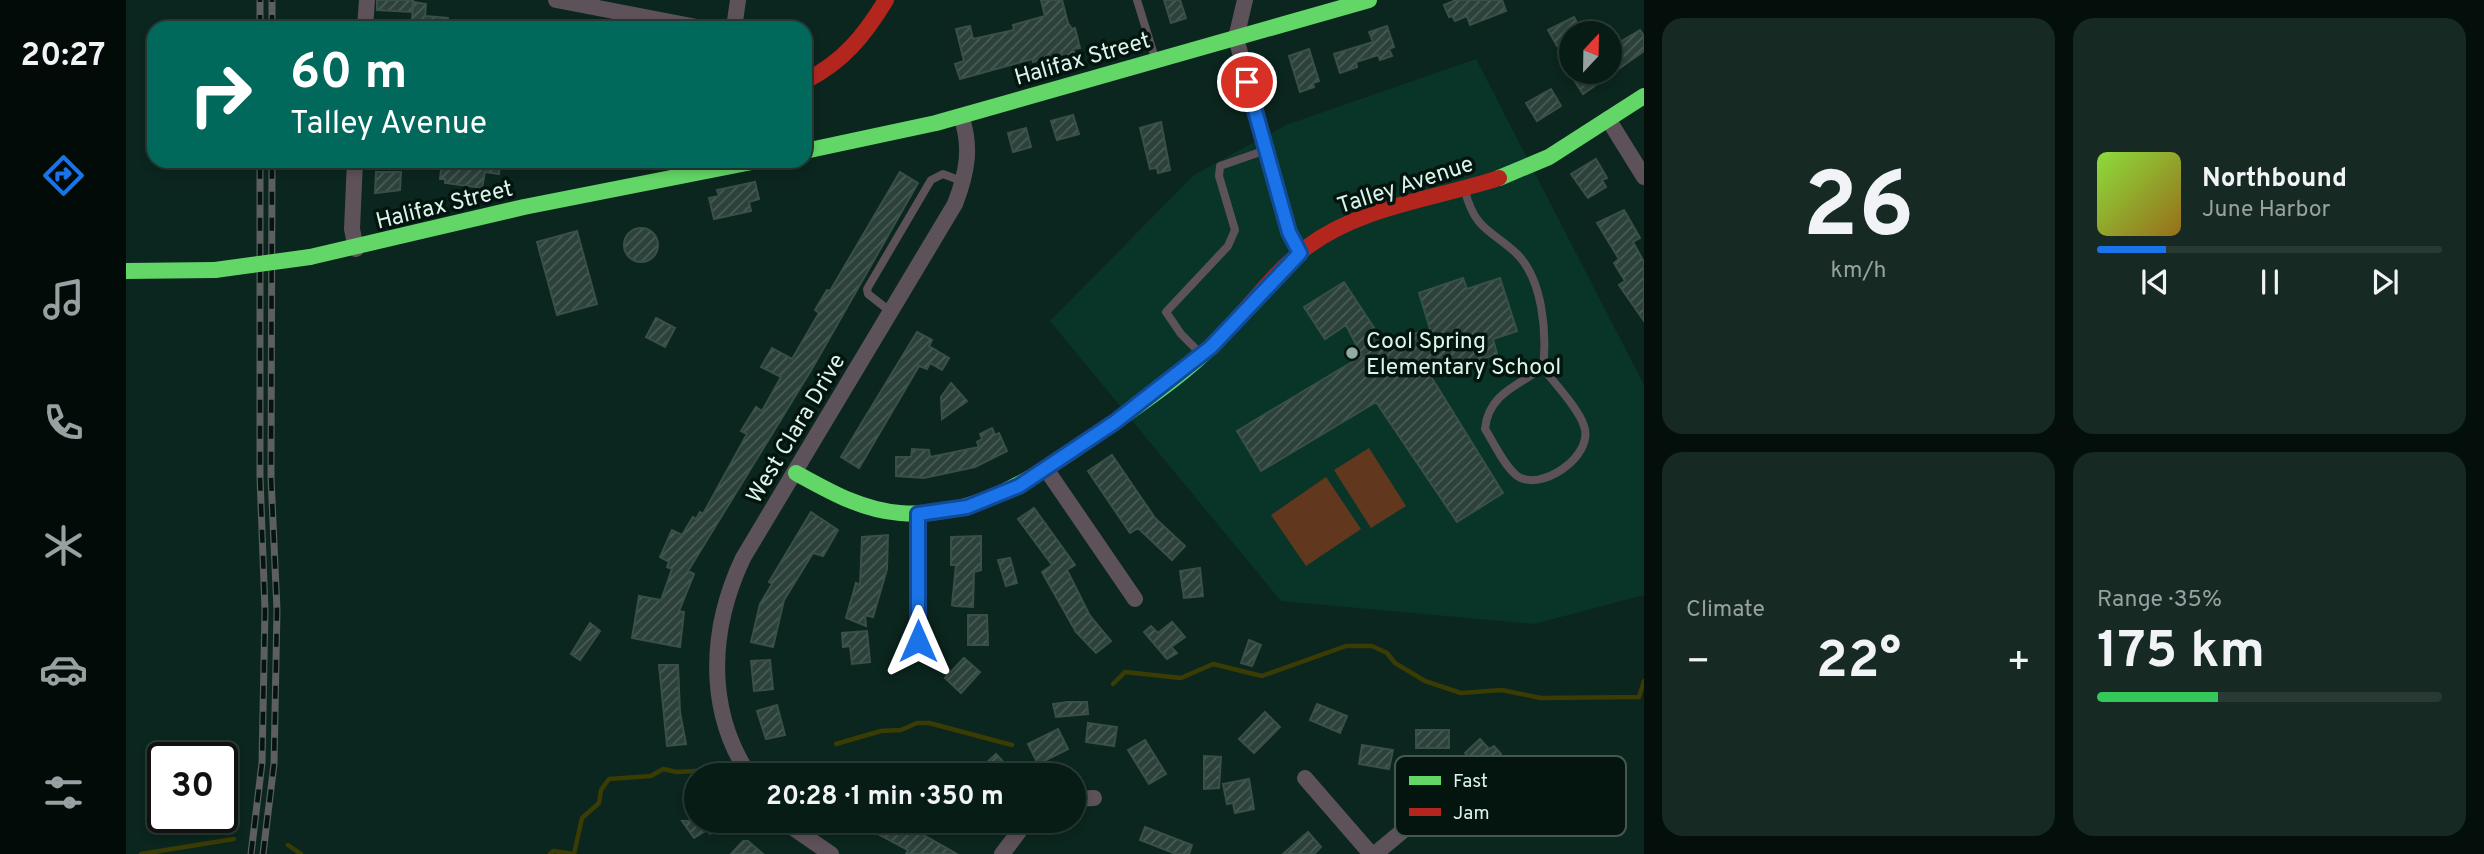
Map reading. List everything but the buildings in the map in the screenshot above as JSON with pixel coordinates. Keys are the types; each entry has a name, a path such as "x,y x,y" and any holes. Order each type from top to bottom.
{"main road":[{"path":"812,77 843,60 866,34 886,0"},
{"name":"Halifax Street","path":"812,150 961,116 1369,0"},
{"name":"Talley Avenue","path":"796,473 867,507 918,514 967,507 996,497 1045,469 1115,422 1202,355 1300,253 1349,223 1519,172 1644,96"},
{"name":"Halifax Street","path":"126,271 215,270 355,249 524,207 705,168"}],"street":[{"path":"366,21 367,0"},
{"path":"556,0 666,21"},
{"path":"735,21 738,0"},
{"path":"1245,0 1236,38 1289,232 1300,253"},
{"name":"West Clara Drive","path":"742,763 732,744 723,716 716,663 717,639 733,581 955,204 964,182 969,148 961,116"},
{"path":"1608,119 1644,177"},
{"path":"355,168 352,229 355,249"},
{"path":"1045,469 1135,599"},
{"path":"918,514 918,641"},
{"path":"1305,778 1373,854 1395,836"},
{"path":"1086,798 1094,798"},
{"path":"800,833 831,854"},
{"path":"1002,854 1018,833"}],"lane":[{"path":"1137,0 1156,61"},
{"path":"1202,355 1181,334 1166,312 1228,246 1235,230 1219,176 1220,166 1266,150"},
{"path":"891,313 868,295 867,289 931,180 943,174 964,182"},
{"path":"1464,188 1473,213 1483,229 1514,252 1529,272 1544,329 1543,368 1584,425 1587,442 1580,456 1548,477 1530,481 1516,475 1485,429 1487,411 1498,398 1543,368"}],"shaded area":[{"name":"Cool Spring Elementary School","path":"1476,59 1644,385 1644,595 1534,624 1281,601 1050,321 1194,175 1286,125"},
{"path":"1369,448 1406,506 1371,528 1334,470"},
{"path":"1326,477 1361,529 1306,566 1271,515"}],"waterway":[{"path":"1113,684 1125,672 1181,678 1213,664 1262,676 1346,646 1372,646 1387,653 1395,663 1425,681 1461,693 1502,690 1541,698 1639,697 1644,681"},
{"path":"836,744 881,731 901,730 917,723 929,723 1012,745"},
{"path":"550,854 553,851 574,854 582,818 599,803 601,790 609,779 651,776 663,769 684,772"},
{"path":"141,854 234,839"},
{"path":"288,845 301,854"}],"railway":[{"path":"260,0 260,21"},
{"path":"272,0 272,21"},
{"path":"251,854 262,763 265,610 260,477 260,168"},
{"path":"263,854 274,764 277,610 271,477 272,168"}],"traffic: fast":[{"path":"812,150 936,123 1369,0"},
{"path":"1499,178 1549,157 1644,96"},
{"path":"310,257 524,207 722,168"},
{"path":"215,270 310,257"},
{"path":"126,271 215,270"},
{"path":"796,473 846,499 886,511 929,513 984,500 1036,475 1108,427 1178,376 1217,341"}],"traffic: jam":[{"path":"812,77 852,47 886,0"},
{"path":"1217,341 1282,269 1328,233 1375,213 1499,178"}],"place":[{"name":"Cool Spring Elementary School","path":"1352,353"}],"route":[{"path":"918,641 918,514 967,507 996,497 1019,486 1115,422 1185,370 1211,347 1300,253 1289,232 1247,82"}]}
